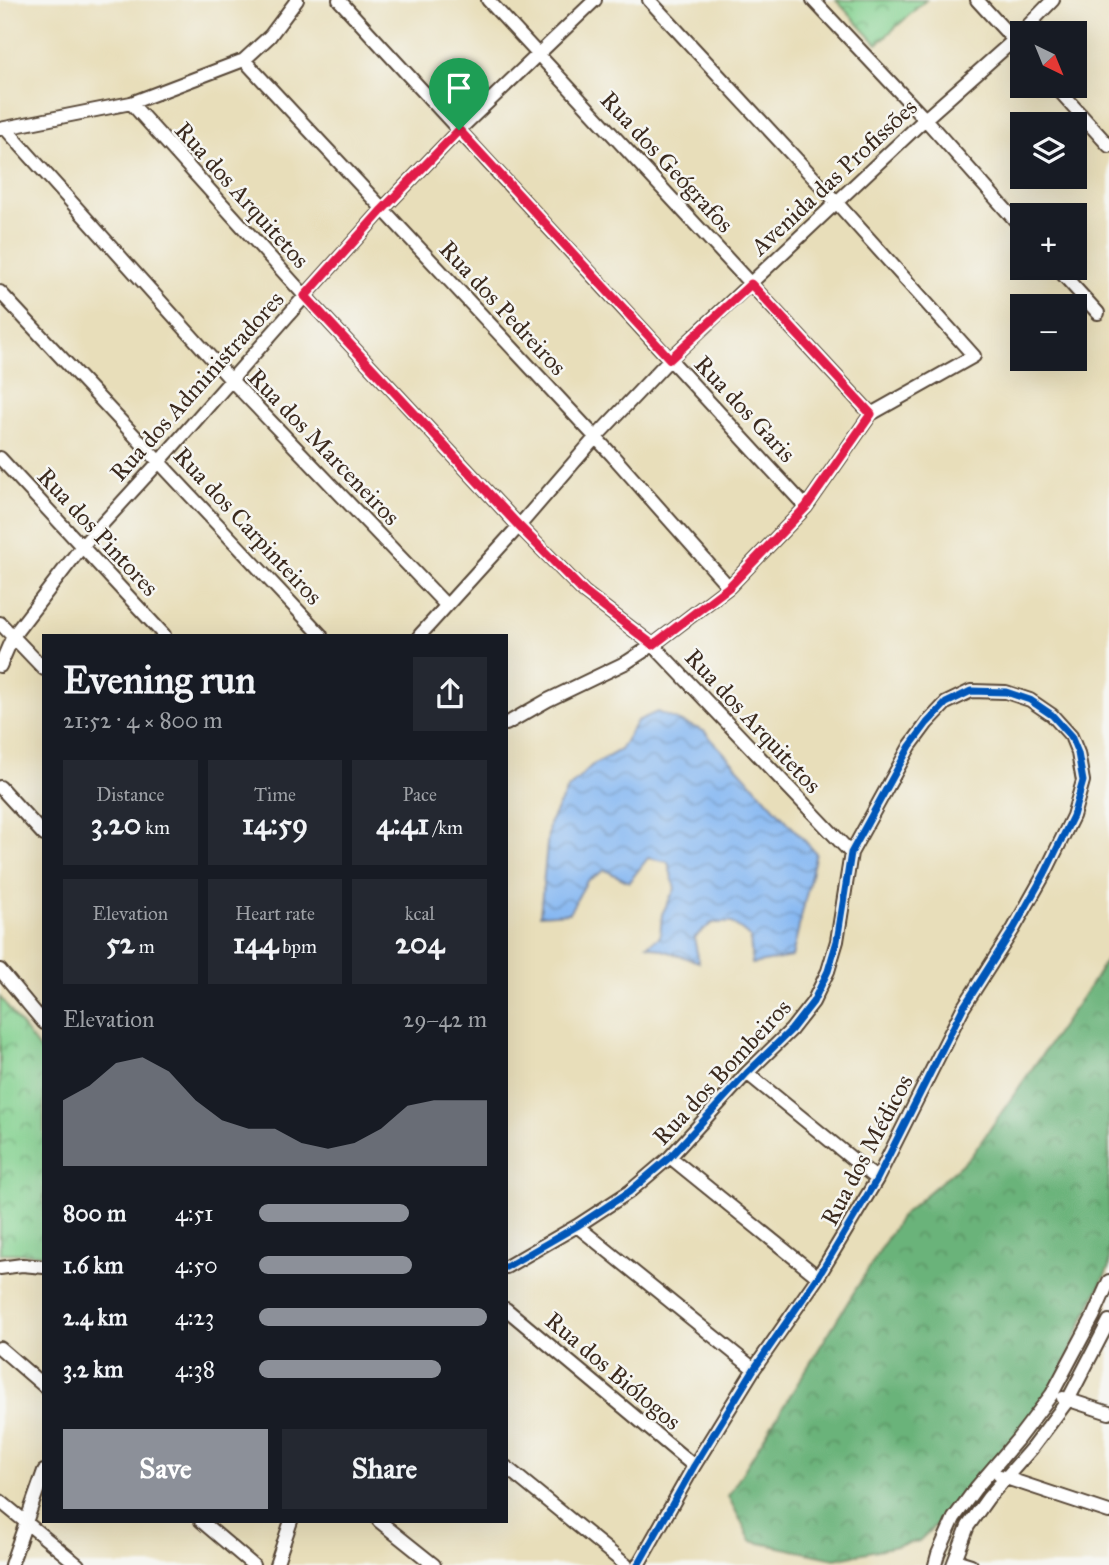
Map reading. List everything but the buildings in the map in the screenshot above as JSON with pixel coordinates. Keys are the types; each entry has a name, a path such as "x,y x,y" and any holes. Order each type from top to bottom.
{"street":[{"path":"2,128 131,103 244,60 270,36 297,0"},
{"name":"Rua dos Garis","path":"339,0 806,507"},
{"name":"Rua dos Geógrafos","path":"488,0 871,414"},
{"name":"Rua dos Administradores","path":"0,666 13,636 83,545 305,296 459,130 595,0"},
{"path":"508,723 548,700 627,662 729,587 806,507 871,414 974,356 649,0"},
{"path":"813,0 1010,215"},
{"path":"976,0 1010,36"},
{"name":"Avenida das Profissões","path":"1037,21 1053,0"},
{"name":"Avenida das Profissões","path":"421,634 595,438 670,359 925,119 1010,51"},
{"name":"Rua dos Pedreiros","path":"244,60 595,438 729,587"},
{"path":"1066,98 1109,146"},
{"name":"Rua dos Arquitetos","path":"131,103 305,296 519,526 584,592 653,645 851,853"},
{"name":"Rua dos Marceneiros","path":"2,128 231,380 446,606"},
{"path":"1068,280 1098,313"},
{"name":"Rua dos Carpinteiros","path":"0,292 320,634"},
{"name":"Rua dos Pintores","path":"0,458 163,634"},
{"path":"0,623 42,667"},
{"name":"Rua dos Bombeiros","path":"508,1266 629,1192 670,1157 747,1073 791,1030 813,1002 828,971 837,941 851,853 910,746 946,703 971,691 1006,692 1030,700 1052,715 1071,736"},
{"name":"Rua dos Médicos","path":"638,1565 694,1466 754,1369 818,1278 877,1179 963,1008 1045,873 1073,816 1083,780 1078,752 1071,736"},
{"path":"0,788 42,833"},
{"path":"0,970 42,1021"},
{"path":"747,1073 877,1179"},
{"path":"670,1157 818,1278"},
{"path":"577,1226 754,1369"},
{"path":"0,1268 22,1265 42,1267"},
{"path":"936,1565 941,1546 954,1518 1052,1394 1093,1317 1104,1306 1109,1281"},
{"name":"Rua dos Biólogos","path":"508,1311 694,1466"},
{"path":"955,1559 968,1526 1068,1400 1108,1322 1093,1317"},
{"path":"0,1348 42,1384"},
{"path":"1052,1394 1109,1413"},
{"path":"508,1468 626,1565"},
{"path":"990,1472 1109,1512"},
{"path":"10,1565 42,1476"},
{"path":"0,1501 78,1565"},
{"path":"203,1523 253,1565"},
{"path":"276,1565 290,1523"},
{"path":"382,1523 434,1565"},
{"path":"941,1546 955,1559 971,1565"}],"green space":[{"path":"836,0 926,0 877,44"},
{"path":"1109,955 1109,1267 1049,1401 970,1492 919,1541 835,1559 751,1541 728,1496 901,1216 971,1156"},
{"path":"0,997 42,1053 42,1254 0,1253"}],"water":[{"path":"657,712 704,731 816,853 792,957 752,964 750,937 732,923 712,923 694,938 699,962 647,945 660,937 662,914 675,889 668,862 648,858 629,882 605,870 587,881 569,913 540,915 549,824 567,790 591,766 620,750 637,721"}],"cycle path":[{"path":"508,1266 629,1192 670,1157 747,1073 791,1030 813,1002 828,971 837,941 851,853 910,746 946,703 971,691 1006,692 1030,700 1052,715 1071,736 1078,753 1083,781 1073,816 1014,928 963,1008 877,1179 818,1277 754,1369 694,1466 638,1565"}],"route":[{"path":"459,130 670,359 751,284 871,414 806,507 729,587 653,645 584,592 305,296 459,130"}]}
